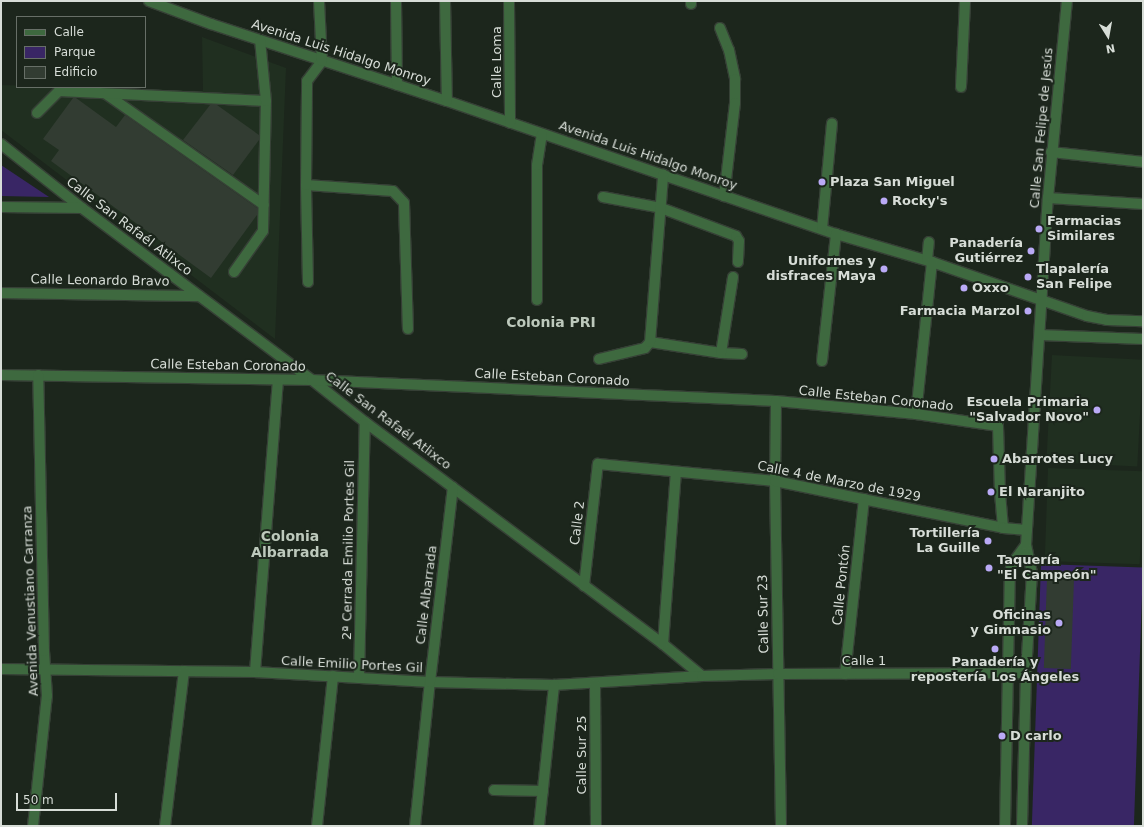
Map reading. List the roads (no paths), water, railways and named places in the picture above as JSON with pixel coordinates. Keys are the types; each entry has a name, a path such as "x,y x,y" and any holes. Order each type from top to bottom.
{"street":[{"name":"Avenida Luis Hidalgo Monroy","path":"149,1 322,61 510,122 836,234 929,261 1094,317 1107,320 1143,321"},
{"path":"308,282 306,184 307,81 322,61 319,1"},
{"path":"396,1 396,85"},
{"path":"445,1 447,101"},
{"name":"Calle Loma","path":"509,1 510,122"},
{"path":"961,87 965,1"},
{"name":"Calle San Felipe de Jesús","path":"1022,826 1026,673 1032,573 1026,544 1051,152 1067,1"},
{"path":"720,28 729,50 735,79 735,103 724,196"},
{"path":"234,272 263,231 266,101 260,40"},
{"path":"37,113 59,91 266,101"},
{"path":"106,94 264,205"},
{"path":"822,229 832,123"},
{"path":"537,300 537,164 542,134"},
{"name":"Calle San Rafaél Atlixco","path":"1,144 82,208 312,380 365,422 663,644 702,676"},
{"path":"1051,152 1143,162"},
{"path":"599,359 645,348 650,342 663,174"},
{"path":"306,184 393,191 404,203 408,329"},
{"path":"603,197 661,208 736,236 739,242 738,262"},
{"path":"1048,198 1143,204"},
{"path":"1,207 82,208"},
{"path":"822,361 836,234"},
{"path":"916,414 929,261 929,242"},
{"path":"721,353 732,277"},
{"name":"Calle Leonardo Bravo","path":"1,293 199,296"},
{"path":"1040,335 1143,339"},
{"path":"650,342 721,353 742,354"},
{"name":"Calle Esteban Coronado","path":"1,375 278,381 312,380 776,401 916,414 998,426 1000,493 1003,528"},
{"name":"Avenida Venustiano Carranza","path":"33,826 47,696 44,651 38,375"},
{"path":"256,672 278,381"},
{"name":"Calle Sur 23","path":"776,401 775,481 781,826"},
{"name":"2ª Cerrada Emilio Portes Gil","path":"359,678 365,422"},
{"name":"Calle 4 de Marzo de 1929","path":"598,464 676,473 775,481 1003,528 1027,530"},
{"name":"Calle 2","path":"584,586 598,464"},
{"path":"663,644 676,473"},
{"name":"Calle Albarrada","path":"415,826 430,682 454,487"},
{"name":"Calle Pontón","path":"845,674 864,499"},
{"path":"1005,826 1010,572 1012,564 1026,544"},
{"name":"Calle Emilio Portes Gil","path":"1,669 256,672 430,682 554,685 595,684 702,676"},
{"path":"165,826 184,671"},
{"name":"Calle 1","path":"702,676 778,674 1026,673"},
{"path":"317,826 333,676"},
{"name":"Calle Sur 25","path":"595,684 596,826"},
{"path":"540,826 554,685"},
{"path":"494,790 543,790"}],"place":[{"name":"Plaza San Miguel","path":"822,182"},
{"name":"Rocky's","path":"884,201"},
{"name":"Farmacias Similares","path":"1039,229"},
{"name":"Panadería Gutiérrez","path":"1031,251"},
{"name":"Uniformes y disfraces Maya","path":"884,269"},
{"name":"Tlapalería San Felipe","path":"1028,277"},
{"name":"Oxxo","path":"964,288"},
{"name":"Farmacia Marzol","path":"1028,311"},
{"name":"Escuela Primaria \"Salvador Novo\"","path":"1097,410"},
{"name":"Abarrotes Lucy","path":"994,459"},
{"name":"El Naranjito","path":"991,492"},
{"name":"Tortillería La Guille","path":"988,541"},
{"name":"Taquería \"El Campeón\"","path":"989,568"},
{"name":"Oficinas y Gimnasio","path":"1059,623"},
{"name":"Panadería y repostería Los Ángeles","path":"995,649"},
{"name":"D carlo","path":"1002,736"}],"district":[{"name":"Colonia PRI","path":"551,322"},
{"name":"Colonia Albarrada","path":"290,544"}]}
